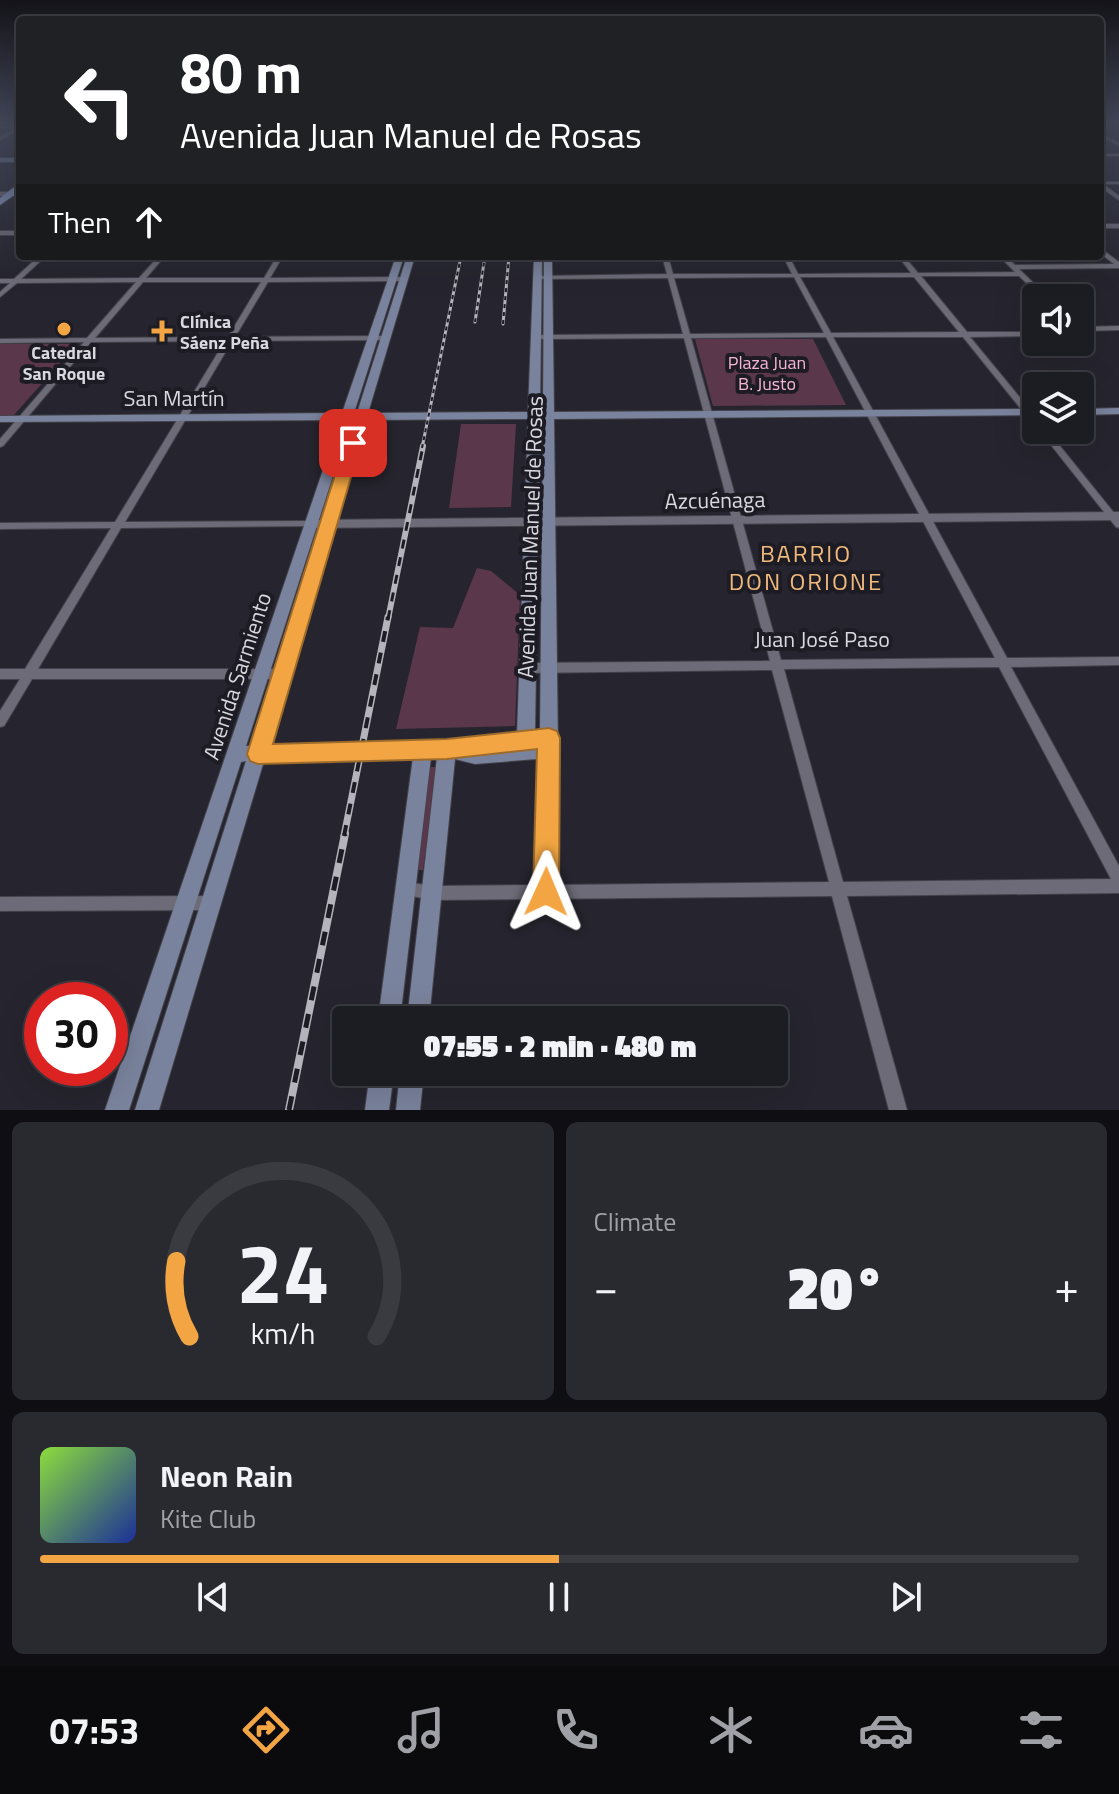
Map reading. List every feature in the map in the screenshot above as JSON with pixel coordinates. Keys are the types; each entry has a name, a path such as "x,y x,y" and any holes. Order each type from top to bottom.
{"main road":[{"path":"0,202 16,194"},
{"name":"Avenida Sarmiento","path":"398,279 400,260"},
{"name":"Avenida Sarmiento","path":"117,1110 259,674 311,524 354,416 398,279 409,260"},
{"name":"Avenida Juan Manuel de Rosas","path":"539,260 543,277"},
{"name":"Avenida Juan Manuel de Rosas","path":"547,260 543,277 541,415 548,521 549,744"},
{"path":"1094,412 1119,411"},
{"name":"San Martín","path":"0,419 870,413 1022,415"},
{"name":"Avenida Juan Manuel de Rosas","path":"526,739 530,521 541,415"},
{"name":"Avenida Sarmiento","path":"147,1110 328,523 354,416"},
{"path":"235,754 447,749 526,739 549,744"},
{"path":"447,749 475,756 549,744"},
{"path":"391,1006 423,749"},
{"path":"420,1006 447,749"},
{"path":"377,1110 380,1086"},
{"path":"408,1110 411,1086"}],"street":[{"path":"0,194 16,194"},
{"path":"0,295 39,260"},
{"path":"0,444 158,260"},
{"path":"0,722 278,260"},
{"path":"666,260 898,1110"},
{"path":"407,889 432,893 1119,883 788,260"},
{"path":"904,260 1022,402"},
{"path":"1006,260 1031,284"},
{"path":"1013,267 1119,266"},
{"path":"543,277 1021,274"},
{"path":"0,281 398,279"},
{"path":"1094,329 1119,328"},
{"path":"542,337 1022,334"},
{"path":"0,341 379,338"},
{"path":"1055,444 1117,519"},
{"name":"Azcuénaga","path":"311,524 1117,519"},
{"path":"0,526 311,524"},
{"name":"Juan José Paso","path":"526,668 1119,661"},
{"path":"0,674 282,674"},
{"path":"546,892 549,744"},
{"path":"0,904 211,903"}],"green space":[{"name":"Plaza Juan B. Justo","path":"695,339 813,339 846,405 713,406"},
{"path":"0,344 77,344 13,416 0,416"},
{"path":"461,424 516,424 511,507 449,508"},
{"path":"477,568 491,571 520,595 515,726 396,729 420,627 453,628"},
{"path":"430,767 436,767 423,870 417,870"}],"railway":[{"path":"422,448 460,260"},
{"path":"475,322 484,260"},
{"path":"503,324 509,260"},
{"path":"388,619 423,446"},
{"path":"344,836 388,617"},
{"path":"289,1110 345,834"}],"place":[{"name":"Catedral San Roque","path":"64,329"},
{"name":"Clínica Sáenz Peña","path":"162,331"}],"district":[{"name":"BARRIO DON ORIONE","path":"806,567"}],"route":[{"path":"353,443 258,754 447,749 549,738 546,892"}]}
